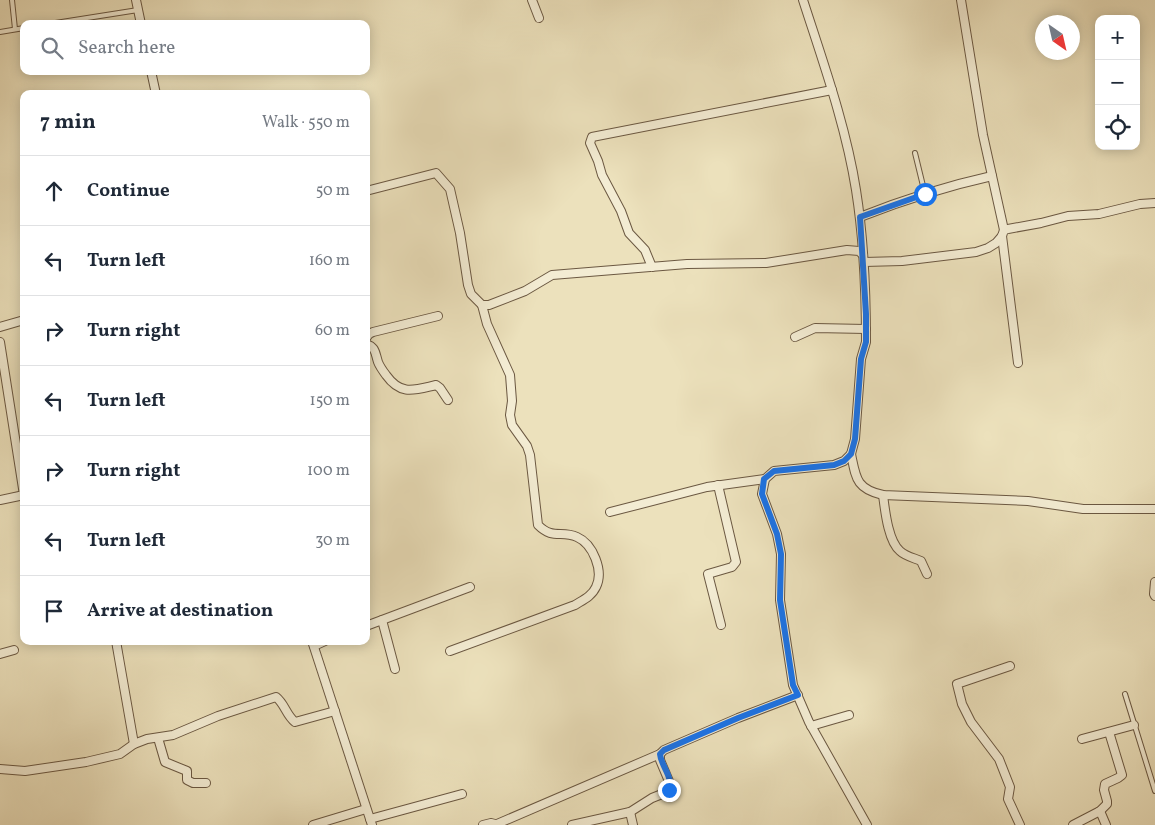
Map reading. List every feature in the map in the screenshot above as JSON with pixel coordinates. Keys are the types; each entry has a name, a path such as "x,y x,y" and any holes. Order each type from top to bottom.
{"street":[{"path":"136,0 136,10 140,20"},
{"path":"532,0 539,18"},
{"path":"803,0 832,90 852,171 860,217 866,342 861,359 855,439 851,454 858,482 865,489 882,495 1028,501 1083,509 1155,509"},
{"path":"961,0 983,135 1003,233 1018,362"},
{"path":"152,75 155,90"},
{"path":"652,267 645,250 629,233 621,211 602,175 590,144 592,136 832,90"},
{"path":"370,190 436,173 450,190 460,233 468,285 471,294 482,305 487,324 510,375 512,401 510,415 512,425 527,446 530,454 538,525 550,534 577,537 586,543 594,556 598,568 596,587 589,596 575,605 450,651"},
{"path":"860,217 957,184 992,176"},
{"path":"863,258 902,261 976,252 988,248 1003,233 1068,216 1100,214 1140,204 1155,203"},
{"path":"482,305 489,305 525,291 552,275 717,263 766,263 847,250 858,251 863,258"},
{"path":"370,334 438,316"},
{"path":"0,327 20,321"},
{"path":"795,337 815,328 866,329"},
{"path":"0,342 20,470"},
{"path":"370,347 375,350 381,368 400,389 414,390 436,385 448,400"},
{"path":"610,512 718,486 764,479 774,471 834,465 844,461 851,454"},
{"path":"764,479 762,494 777,534 781,554 780,600 793,685 811,726 867,825"},
{"path":"718,486 736,562 732,567 708,574 721,626"},
{"path":"882,495 895,545 905,554 921,561 927,574"},
{"path":"0,500 20,496"},
{"path":"1155,582 1155,596"},
{"path":"370,624 470,586"},
{"path":"382,620 396,669"},
{"path":"117,645 134,744"},
{"path":"314,645 371,822 462,794"},
{"path":"0,654 14,650"},
{"path":"1010,666 957,684 962,704 971,722 999,759 1010,787 1008,799 1020,825"},
{"path":"483,825 491,823 498,825 660,754 664,750 738,718 798,695"},
{"path":"0,769 25,771 86,762 120,754 134,744 147,739 173,735 218,716 276,697 282,701 289,717 295,722 336,712"},
{"path":"811,726 849,715"},
{"path":"1082,739 1134,725"},
{"path":"1073,825 1100,811 1107,804 1105,784 1122,775 1109,732"},
{"path":"158,738 165,762 187,771 187,780 193,783 206,784"},
{"path":"572,825 609,815 630,812 669,790 671,786 669,777 660,760 660,754"},
{"path":"313,825 366,809"},
{"path":"1100,811 1106,825"},
{"path":"630,812 633,825"}],"lane":[{"path":"12,0 15,29"},
{"path":"74,20 136,10"},
{"path":"0,32 20,28"},
{"path":"915,153 925,194"},
{"path":"1125,694 1155,791"}],"route":[{"path":"669,790 671,786 669,777 660,760 660,754 664,750 738,718 798,695 793,685 780,600 781,554 777,534 762,494 764,479 774,471 787,468 834,465 844,461 851,454 855,439 861,359 866,342 860,217 925,194"}]}
